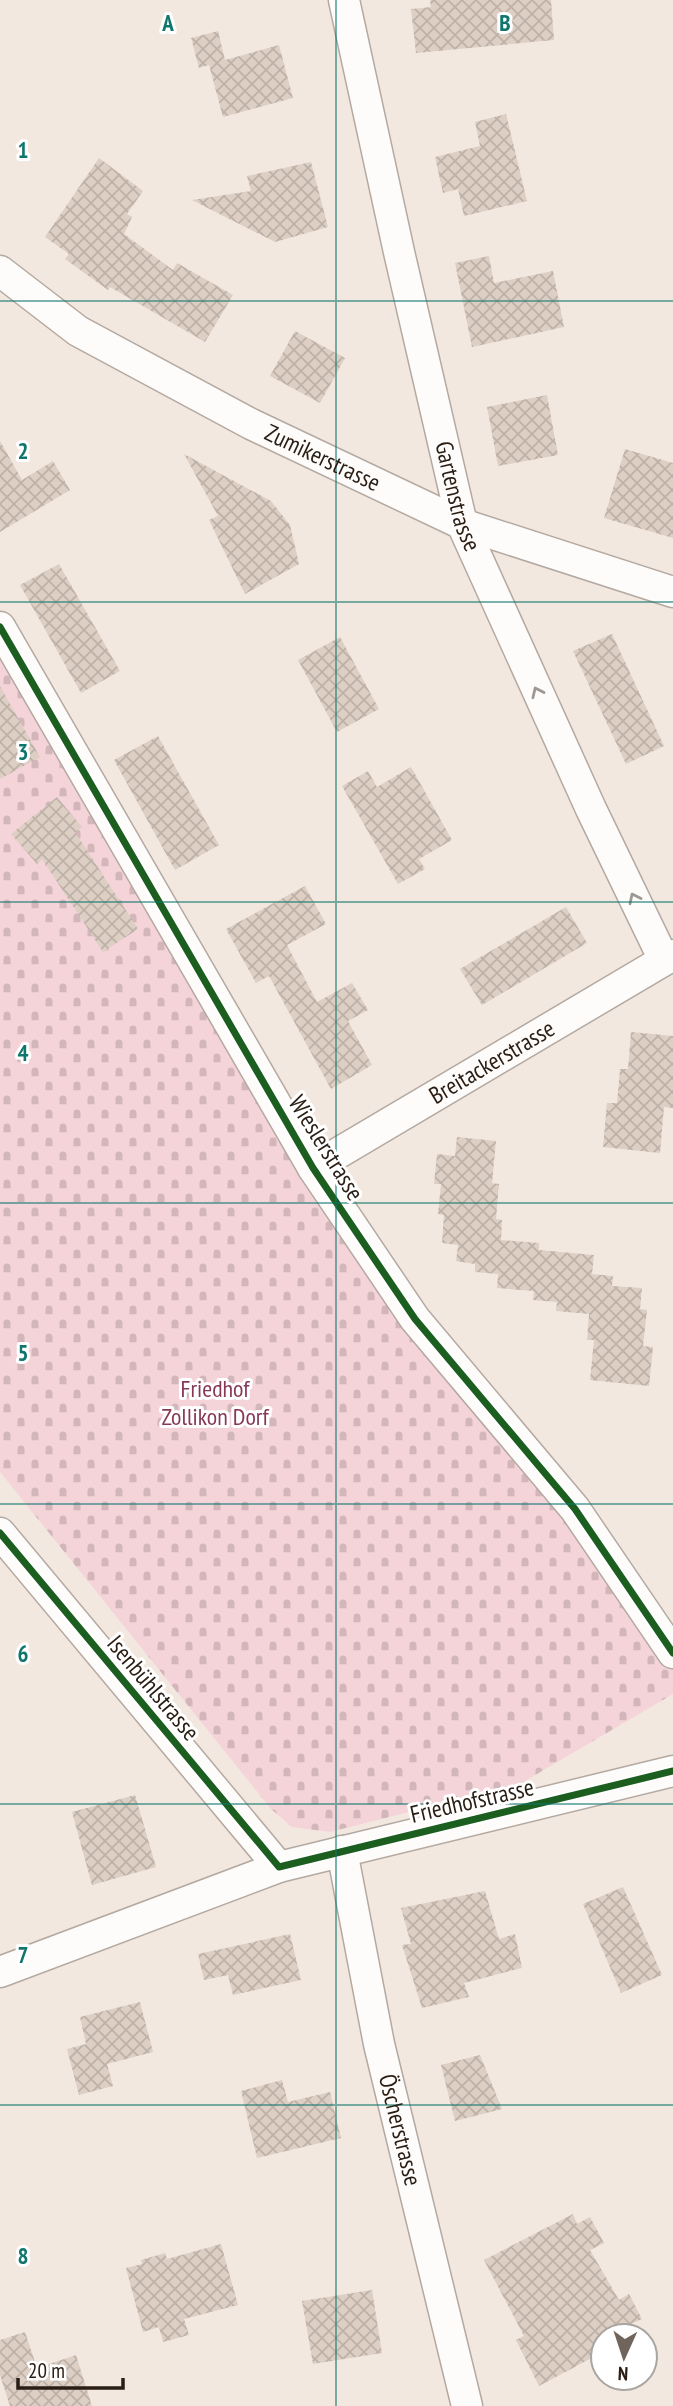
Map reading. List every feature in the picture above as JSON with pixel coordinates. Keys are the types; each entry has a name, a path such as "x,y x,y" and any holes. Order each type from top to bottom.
{"street":[{"name":"Gartenstrasse","path":"344,0 462,524 591,809 668,957"},
{"name":"Zumikerstrasse","path":"0,271 78,331 251,424 462,524 673,592"},
{"name":"Wieslerstrasse","path":"0,627 313,1168 415,1319 575,1509 673,1653"},
{"name":"Breitackerstrasse","path":"313,1168 668,957"},
{"name":"Isenbühlstrasse","path":"0,1533 279,1867"},
{"name":"Friedhofstrasse","path":"0,1972 279,1867 673,1771"},
{"name":"Öscherstrasse","path":"342,1851 379,2044 467,2406"}],"green space":[{"name":"Friedhof Zollikon Dorf","path":"0,627 313,1168 673,1653 673,1694 520,1784 330,1832 292,1827 271,1809 0,1472"}],"building":[{"path":"430,0 551,0 554,40 416,53 411,9 431,7"},
{"path":"218,31 225,60 279,45 293,98 223,117 209,65 199,68 191,38"},
{"path":"506,114 527,201 464,216 458,189 443,193 435,157 480,146 475,122"},
{"path":"99,158 143,191 127,214 132,217 124,234 173,270 177,263 233,295 205,342 110,287 108,290 65,259 69,254 45,237"},
{"path":"311,162 328,227 275,242 192,200 251,191 247,176"},
{"path":"489,256 494,283 553,271 564,327 472,347 455,263"},
{"path":"295,331 345,358 320,403 270,376"},
{"path":"547,395 558,455 498,466 487,407"},
{"path":"0,441 22,480 53,461 70,490 0,532"},
{"path":"625,449 673,463 673,538 604,518"},
{"path":"184,454 271,501 290,525 299,564 245,594 209,520 218,516"},
{"path":"59,564 120,671 81,693 20,585"},
{"path":"612,634 664,746 626,764 573,651"},
{"path":"340,637 379,709 337,732 298,660"},
{"path":"0,686 40,757 0,779"},
{"path":"158,736 219,845 175,870 114,760"},
{"path":"411,767 452,840 419,859 425,869 398,884 342,786 368,771 377,787"},
{"path":"57,797 82,827 75,832 138,929 103,952 42,859 37,864 11,834"},
{"path":"305,886 326,924 287,945 317,1002 352,983 368,1010 348,1021 372,1065 331,1089 269,976 256,983 226,929"},
{"path":"566,907 587,943 482,1005 460,969"},
{"path":"631,1032 673,1036 673,1108 664,1107 660,1153 603,1147 607,1103 617,1103 620,1069 628,1069"},
{"path":"457,1137 496,1141 492,1183 499,1184 496,1219 502,1220 501,1240 539,1243 539,1250 594,1255 592,1274 613,1276 612,1286 642,1288 640,1309 647,1310 643,1346 653,1347 649,1386 590,1380 594,1340 587,1340 589,1314 556,1311 557,1302 533,1300 534,1291 497,1288 498,1274 475,1272 475,1264 456,1261 458,1245 442,1243 444,1215 438,1214 441,1184 434,1184 437,1154 455,1156"},
{"path":"135,1795 156,1867 92,1885 72,1812"},
{"path":"623,1887 662,1975 621,1993 583,1904"},
{"path":"485,1891 499,1939 515,1934 522,1968 464,1983 469,1997 422,2008 402,1945 411,1944 401,1908"},
{"path":"290,1934 301,1980 233,1995 228,1975 204,1980 198,1954"},
{"path":"140,2002 153,2052 107,2064 113,2086 79,2095 67,2049 86,2044 80,2017"},
{"path":"480,2055 502,2109 455,2121 441,2065"},
{"path":"282,2080 288,2102 330,2092 341,2138 257,2158 241,2091"},
{"path":"573,2214 577,2224 590,2217 604,2243 590,2250 619,2300 629,2294 642,2319 635,2322 589,2322 589,2359 539,2386 516,2340 524,2336 484,2260"},
{"path":"221,2244 238,2305 184,2319 189,2335 163,2342 159,2327 143,2332 126,2268 165,2253 167,2259"},
{"path":"372,2290 382,2353 313,2364 302,2301"},
{"path":"25,2332 37,2368 76,2355 92,2406 10,2406 0,2375 0,2340"}],"cycle path":[{"path":"0,627 313,1168 415,1319 575,1509 673,1653"},
{"path":"0,1533 279,1867 673,1771"}]}
